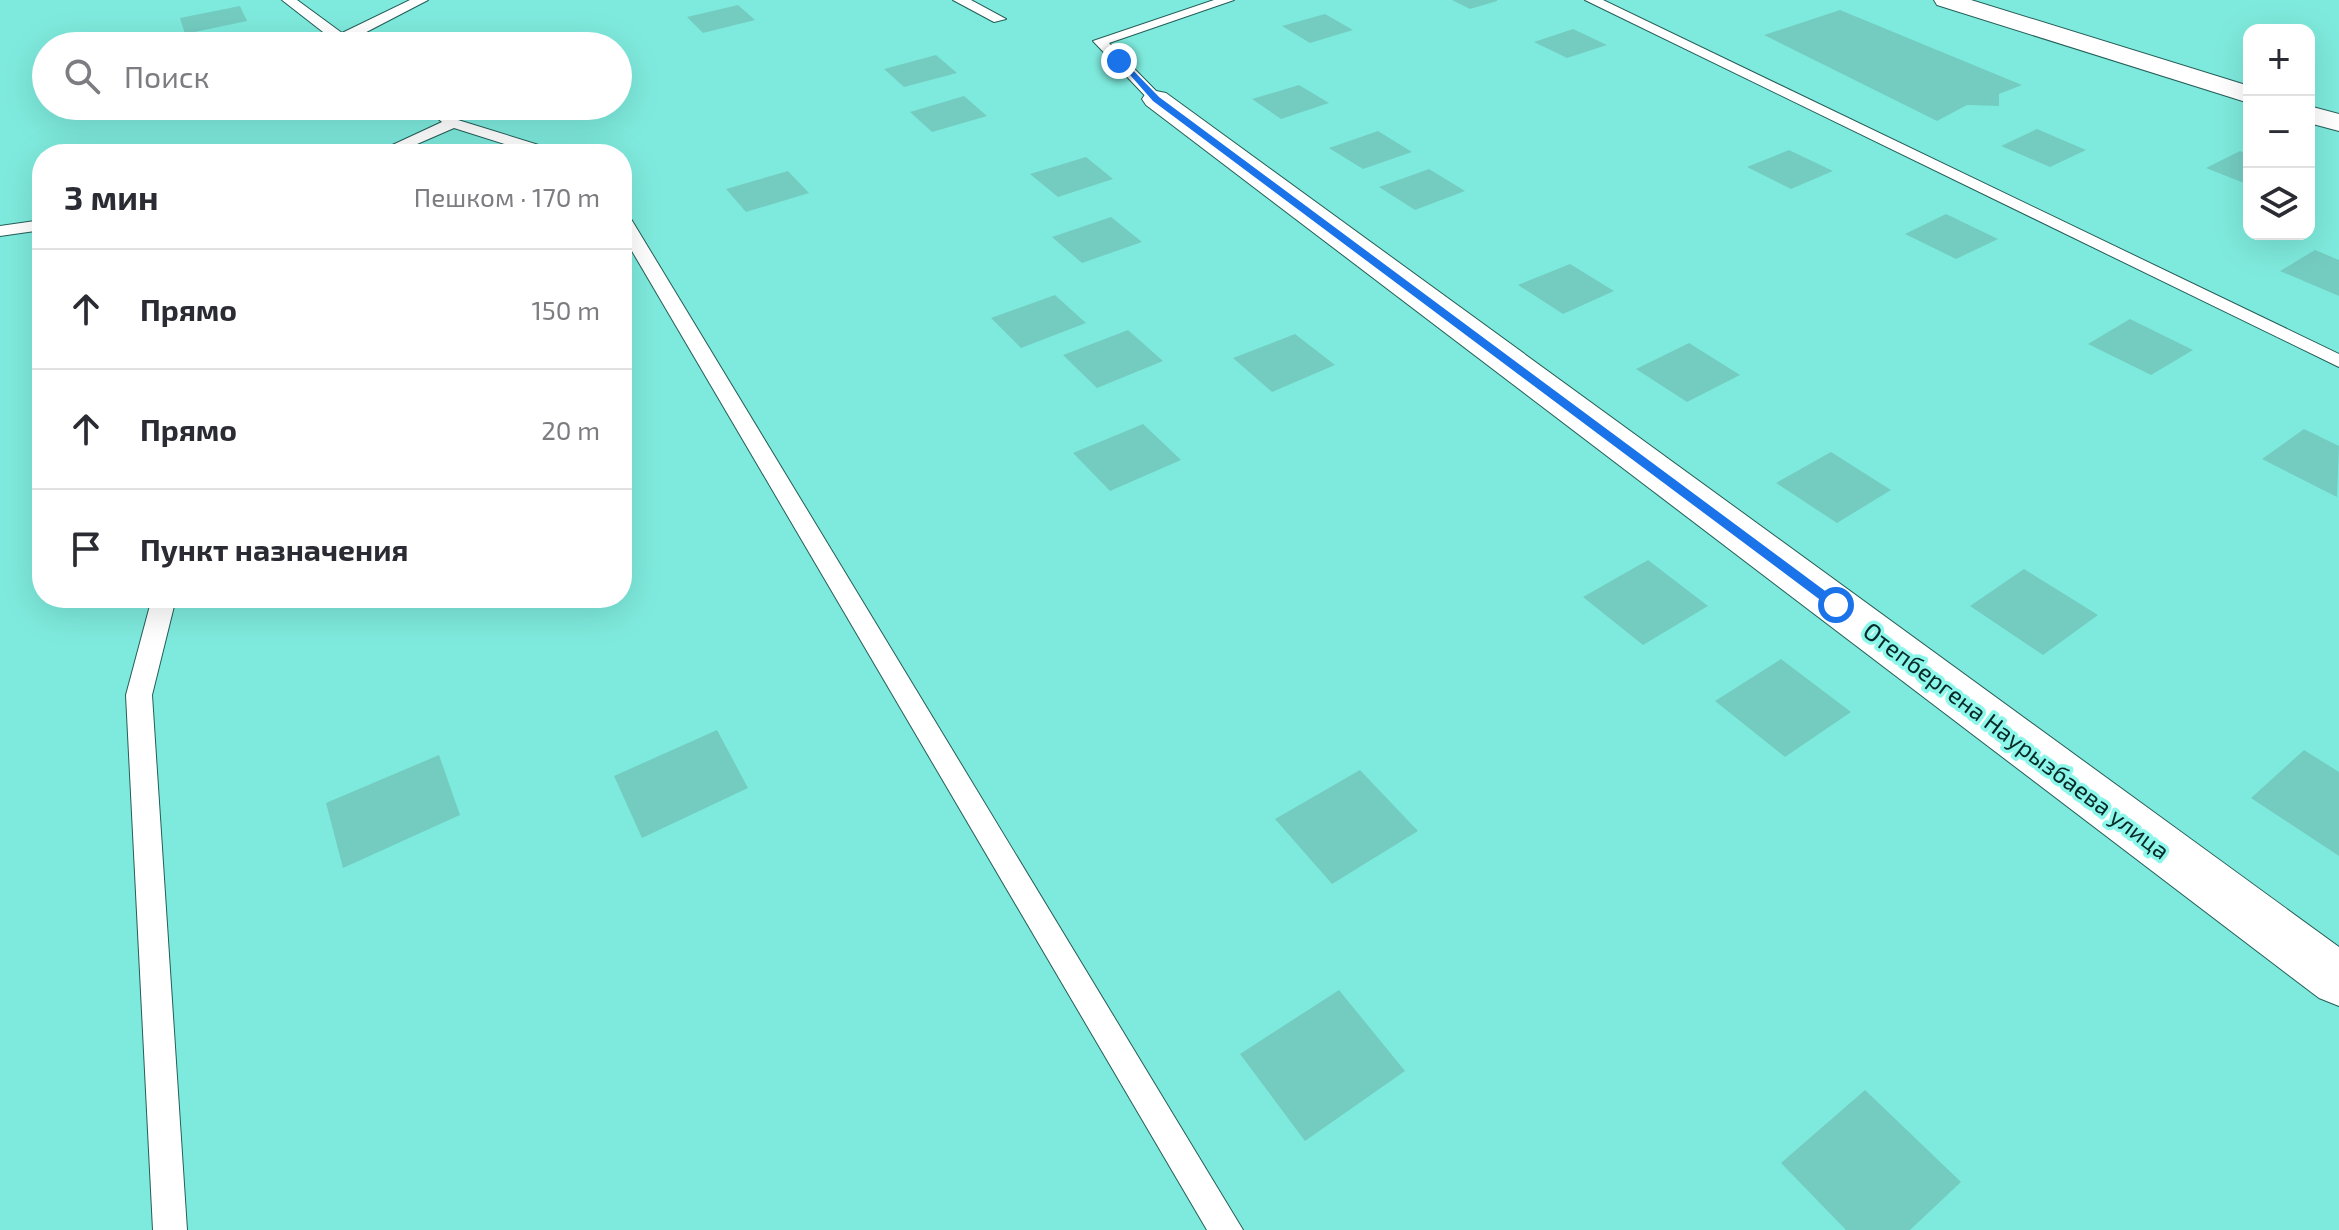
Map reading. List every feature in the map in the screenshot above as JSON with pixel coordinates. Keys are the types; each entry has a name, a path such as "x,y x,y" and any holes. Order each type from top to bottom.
{"street":[{"path":"1946,0 2243,93"},
{"name":"Отепбергена Наурызбаева улица","path":"1156,99 2339,980"},
{"path":"2315,116 2339,123"}],"lane":[{"path":"289,0 331,32"},
{"path":"364,32 421,0"},
{"path":"960,0 999,19"},
{"path":"1156,99 1100,41 1227,0"},
{"path":"1592,0 2339,361"},
{"path":"449,120 520,144"},
{"path":"404,144 453,123"},
{"path":"0,231 32,226"},
{"path":"632,236 1226,1230"},
{"path":"161,608 139,695 170,1230"}],"building":[{"path":"1452,0 1497,0 1497,1 1470,9"},
{"path":"738,5 755,20 703,33 687,17"},
{"path":"240,6 247,21 184,32 180,18"},
{"path":"1840,10 2022,85 1999,94 1999,106 1967,105 1937,121 1764,35"},
{"path":"1325,14 1353,30 1310,43 1282,26"},
{"path":"1573,29 1607,45 1567,58 1534,42"},
{"path":"936,55 957,73 904,87 884,69"},
{"path":"1299,85 1329,103 1281,119 1252,99"},
{"path":"964,96 987,116 932,132 910,112"},
{"path":"2037,129 2086,150 2050,167 2001,146"},
{"path":"1378,131 1412,152 1363,169 1329,148"},
{"path":"1789,150 1833,171 1791,189 1747,167"},
{"path":"2240,151 2243,152 2243,183 2206,168"},
{"path":"1086,157 1113,179 1058,197 1030,174"},
{"path":"1429,169 1465,191 1415,210 1379,187"},
{"path":"788,171 809,193 746,212 726,189"},
{"path":"1946,214 1998,239 1956,259 1905,234"},
{"path":"1111,217 1142,242 1082,263 1052,237"},
{"path":"2315,250 2339,260 2339,296 2280,271"},
{"path":"1570,264 1614,291 1563,314 1518,285"},
{"path":"1055,295 1086,323 1021,348 991,318"},
{"path":"2130,319 2193,350 2151,375 2088,344"},
{"path":"1128,330 1163,361 1097,388 1063,355"},
{"path":"1295,334 1335,365 1272,392 1233,358"},
{"path":"1689,343 1740,375 1687,402 1636,369"},
{"path":"1143,424 1181,460 1110,491 1073,453"},
{"path":"2304,429 2339,446 2337,497 2262,459"},
{"path":"1831,452 1891,490 1837,523 1776,483"},
{"path":"1648,560 1708,606 1643,645 1583,597"},
{"path":"2024,569 2098,615 2043,655 1970,606"},
{"path":"1781,659 1851,712 1785,757 1715,701"},
{"path":"717,730 748,788 642,838 614,776"},
{"path":"2304,750 2339,772 2339,856 2251,798"},
{"path":"439,755 460,815 343,868 326,803"},
{"path":"1360,770 1418,831 1332,884 1275,819"},
{"path":"1339,990 1405,1071 1305,1141 1240,1054"},
{"path":"1865,1090 1961,1182 1910,1230 1846,1230 1781,1163"}],"route":[{"path":"1119,61 1156,99 1836,605"}]}
